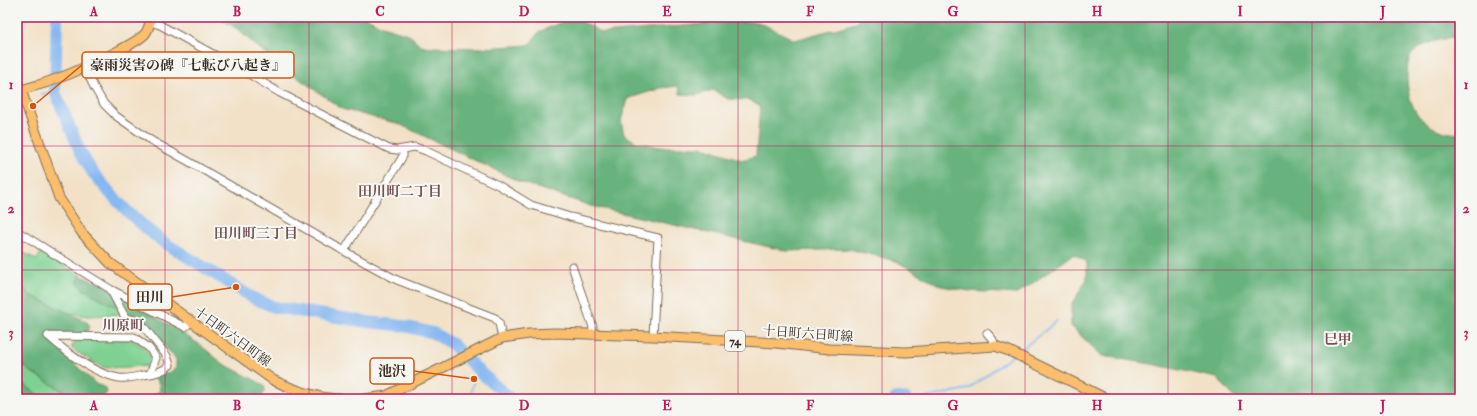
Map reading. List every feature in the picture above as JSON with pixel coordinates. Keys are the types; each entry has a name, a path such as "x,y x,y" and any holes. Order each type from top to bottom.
{"main road":[{"path":"19,90 42,85 85,68 137,40 145,34 151,20"},
{"name":"十日町六日町線","path":"19,90 59,198 82,233 110,263 272,380 293,390 310,395 339,399"},
{"name":"十日町六日町線","path":"364,399 386,396 502,338 529,334 555,333 653,336 777,343 829,349 906,352 995,346 1009,351 1107,399"}],"street":[{"path":"151,20 244,71 280,93 389,148 403,150 415,147 498,185 531,205 570,217 658,238 653,336"},
{"path":"85,68 104,104 116,116 152,141 397,280 495,318 499,323 502,338"},
{"path":"17,78 19,90"},
{"path":"344,251 403,156 403,150"},
{"path":"17,231 110,289 185,327 191,322"},
{"path":"572,266 592,327 592,335"},
{"path":"110,289 125,317 138,322 168,356 170,365 166,369 150,374 121,378 100,373 63,349 48,336 134,337 149,348 156,358 150,374"},
{"path":"986,333 993,340 995,346"}],"green space":[{"path":"218,17 365,17 382,26 408,34 423,47 483,48 529,45 539,32 573,17 603,33 728,22 758,22 795,40 856,23 860,17 1460,17 1460,35 1429,43 1417,49 1412,54 1408,63 1407,80 1411,102 1416,112 1422,119 1438,130 1460,134 1460,399 1236,399 1217,378 1152,364 1102,356 1071,326 1071,306 1087,279 1087,262 1074,254 1017,294 970,291 941,286 896,261 849,249 787,251 591,206 520,182 399,124 342,109 273,60 237,29","holes":["678,86 680,94 697,95 713,90 728,99 750,100 760,107 756,156 742,160 703,147 659,147 636,142 624,135 621,121 627,99 661,88"]},
{"path":"17,249 37,260 41,252 79,275 78,283 124,312 116,315 87,316 69,313 30,295 17,281"},
{"path":"79,275 109,288 199,344 222,363 264,385 265,390 261,399 177,399 168,397 164,399 146,399 160,391 159,384 153,375 156,373 169,373 176,368 176,359 143,322 83,289 78,283"},
{"path":"17,281 30,295 86,321 90,326 88,331 70,338 59,336 51,342 96,384 106,388 107,393 99,399 76,399 28,370 17,359"},
{"path":"78,339 133,339 148,351 151,363 147,366 108,368 100,366 72,349 72,346"},
{"path":"17,359 28,370 76,399 44,399 17,381"},
{"path":"17,381 44,399 22,399 17,395"}],"waterway":[{"path":"57,17 55,92 80,151 93,173 111,194 147,229 162,241 253,298 274,307 368,322 404,326 433,333 452,344 481,373 511,399"},
{"path":"41,94 55,92"},
{"path":"1017,353 1057,321"},
{"path":"920,399 968,389 1012,356"},
{"path":"469,399 474,379 481,373"},
{"path":"895,399 906,399"}],"place":[{"name":"豪雨災害の碑『七転び八起き』","path":"33,106"},
{"name":"田川","path":"236,287"},
{"name":"池沢","path":"474,379"}],"district":[{"name":"田川町二丁目","path":"400,191"},
{"name":"田川町三丁目","path":"256,233"},
{"name":"川原町","path":"123,325"},
{"name":"巳甲","path":"1338,339"}]}
